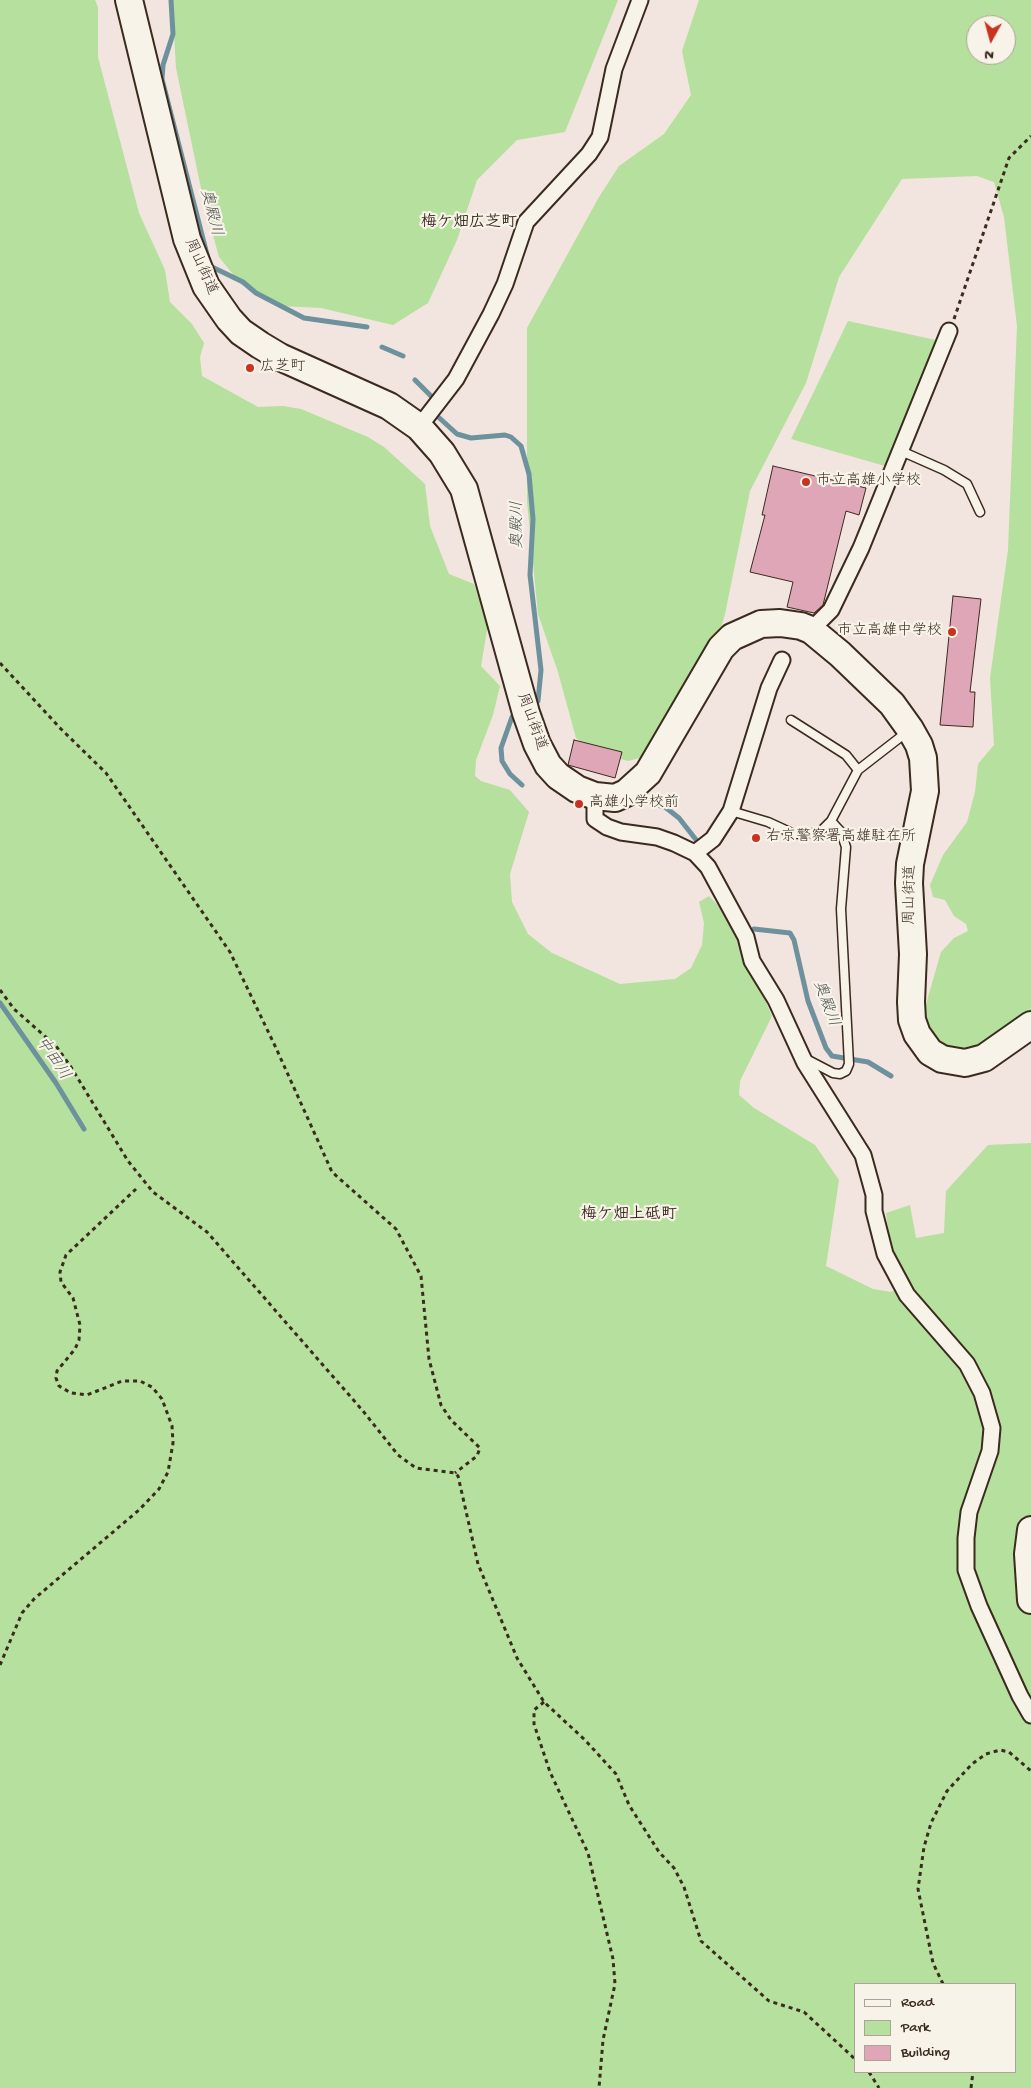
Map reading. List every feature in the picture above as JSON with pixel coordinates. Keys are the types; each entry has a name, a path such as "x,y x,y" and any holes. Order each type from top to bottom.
{"highway":[{"name":"周山街道","path":"129,0 187,239 194,259 217,303 241,332 280,357 388,406 420,426 442,453 464,489 526,713 537,744 548,765 558,776 577,789 595,796 614,798 626,793 648,773 721,648 732,637 761,624 780,623 811,630 876,686 910,729 919,745 925,775 925,791 910,874 911,1002 912,1020 917,1034 930,1052 942,1059 965,1064 984,1058 1031,1025"},
{"path":"1031,1530 1028,1554 1031,1600"}],"street":[{"path":"420,426 456,379 491,314 505,284 526,222 589,154 600,138 614,69 640,0"},
{"path":"811,630 831,610 862,548 949,331"},
{"path":"695,853 713,839 731,811 769,688 782,660"},
{"path":"595,796 595,819 607,827 621,832 657,837 695,853 708,867 746,937 752,960 776,1000 800,1054 863,1155 874,1195 874,1211 886,1254 898,1279 907,1295 967,1364 989,1411 992,1428 990,1451 969,1512 966,1538 966,1570 979,1606 1020,1696 1031,1715"}],"lane":[{"path":"901,451 944,470 967,484 980,512"},
{"path":"791,720 846,755 858,770"},
{"path":"731,811 768,822 794,834 822,831 831,821 858,770 910,729"},
{"path":"800,1054 813,1064 833,1073 840,1074 846,1071 849,1064 841,909 846,847 840,832 831,821"}],"path":[{"path":"949,331 1009,158 1031,136"},
{"path":"0,664 61,729 106,773 230,952 332,1172 396,1229 421,1276 429,1359 441,1406 451,1420 480,1448 477,1456 454,1473"},
{"path":"0,990 14,1009 56,1046 71,1067 128,1161 153,1192 208,1232 363,1411 398,1455 416,1468 454,1473 461,1481 478,1564 517,1658 544,1702 585,1740 616,1774 629,1805 659,1852 674,1868 684,1887 701,1941 769,2001 804,2012 854,2057"},
{"path":"0,1665 22,1613 28,1606 60,1576 139,1510 159,1489 168,1472 173,1443 172,1426 162,1399 152,1387 140,1381 122,1381 101,1391 79,1394 71,1393 59,1386 56,1378 57,1371 80,1340 80,1325 73,1298 61,1282 60,1272 66,1255 136,1189"},
{"path":"544,1702 534,1710 534,1724 550,1772 588,1853 613,1959 615,1984 603,2040 600,2088"},
{"path":"943,1983 933,1962 918,1889 924,1847 930,1823 947,1791 972,1764 986,1754 1000,1750 1009,1752 1031,1771"},
{"path":"870,2073 878,2088"},
{"path":"971,2088 973,2073"}],"green space":[{"path":"0,0 95,0 98,7 98,57 139,213 165,270 170,302 192,324 204,343 200,357 202,376 258,407 283,406 301,409 368,437 384,447 425,484 430,526 449,574 474,584 488,624 481,666 500,686 493,715 476,760 475,776 481,781 510,790 529,812 510,874 512,902 528,934 552,953 620,984 675,979 691,968 702,945 704,923 699,902 709,896 728,916 772,1016 740,1081 739,1095 754,1108 815,1145 839,1180 826,1266 873,1289 891,1292 906,1285 891,1256 886,1213 910,1205 916,1238 944,1233 946,1191 988,1145 1031,1143 1031,2088 0,2088"},
{"path":"172,0 618,0 565,132 517,140 477,180 457,240 428,303 393,325 321,308 280,306 241,284 219,257 203,198 176,68"},
{"path":"699,0 1031,0 1031,1021 970,1060 932,1041 924,1011 941,952 954,938 968,931 966,924 954,916 945,900 933,897 930,885 943,855 967,822 975,792 978,764 994,745 990,678 1008,550 1017,326 1004,217 994,182 977,176 902,179 839,277 806,383 750,491 725,614 717,642 647,756 628,761 591,750 576,738 558,672 538,614 527,502 527,328 599,197 619,166 664,134 691,95 682,51"},
{"path":"848,321 936,340 885,466 791,439"}],"building":[{"path":"773,466 866,488 859,515 846,511 823,605 814,613 787,607 793,582 750,572 765,515 762,515"},
{"path":"953,596 981,599 970,692 975,692 973,727 940,725"},
{"path":"574,740 622,752 615,778 568,765"}],"waterway":[{"name":"奥殿川","path":"171,0 173,34 163,65 162,79 210,266 243,282 256,293 304,318 367,327"},
{"name":"奥殿川","path":"382,347 403,356"},
{"name":"奥殿川","path":"415,380 431,396"},
{"name":"奥殿川","path":"435,414 457,434 471,438 505,435 511,437 521,446 529,474 533,519 530,575 541,670 538,701"},
{"name":"奥殿川","path":"512,717 501,748 502,761 510,774 522,785"},
{"name":"奥殿川","path":"640,800 665,807 679,818 697,841"},
{"name":"奥殿川","path":"754,929 790,933 794,940 808,1001 826,1048 832,1056 868,1062 891,1076"},
{"name":"中田川","path":"0,1003 56,1083 84,1129"}],"place":[{"name":"広芝町","path":"250,368"},
{"name":"市立高雄小学校","path":"806,482"},
{"name":"市立高雄中学校","path":"952,632"},
{"name":"高雄小学校前","path":"579,804"},
{"name":"右京警察署高雄駐在所","path":"756,838"}],"district":[{"name":"梅ケ畑広芝町","path":"469,224"},
{"name":"梅ケ畑上砥町","path":"629,1216"}]}
